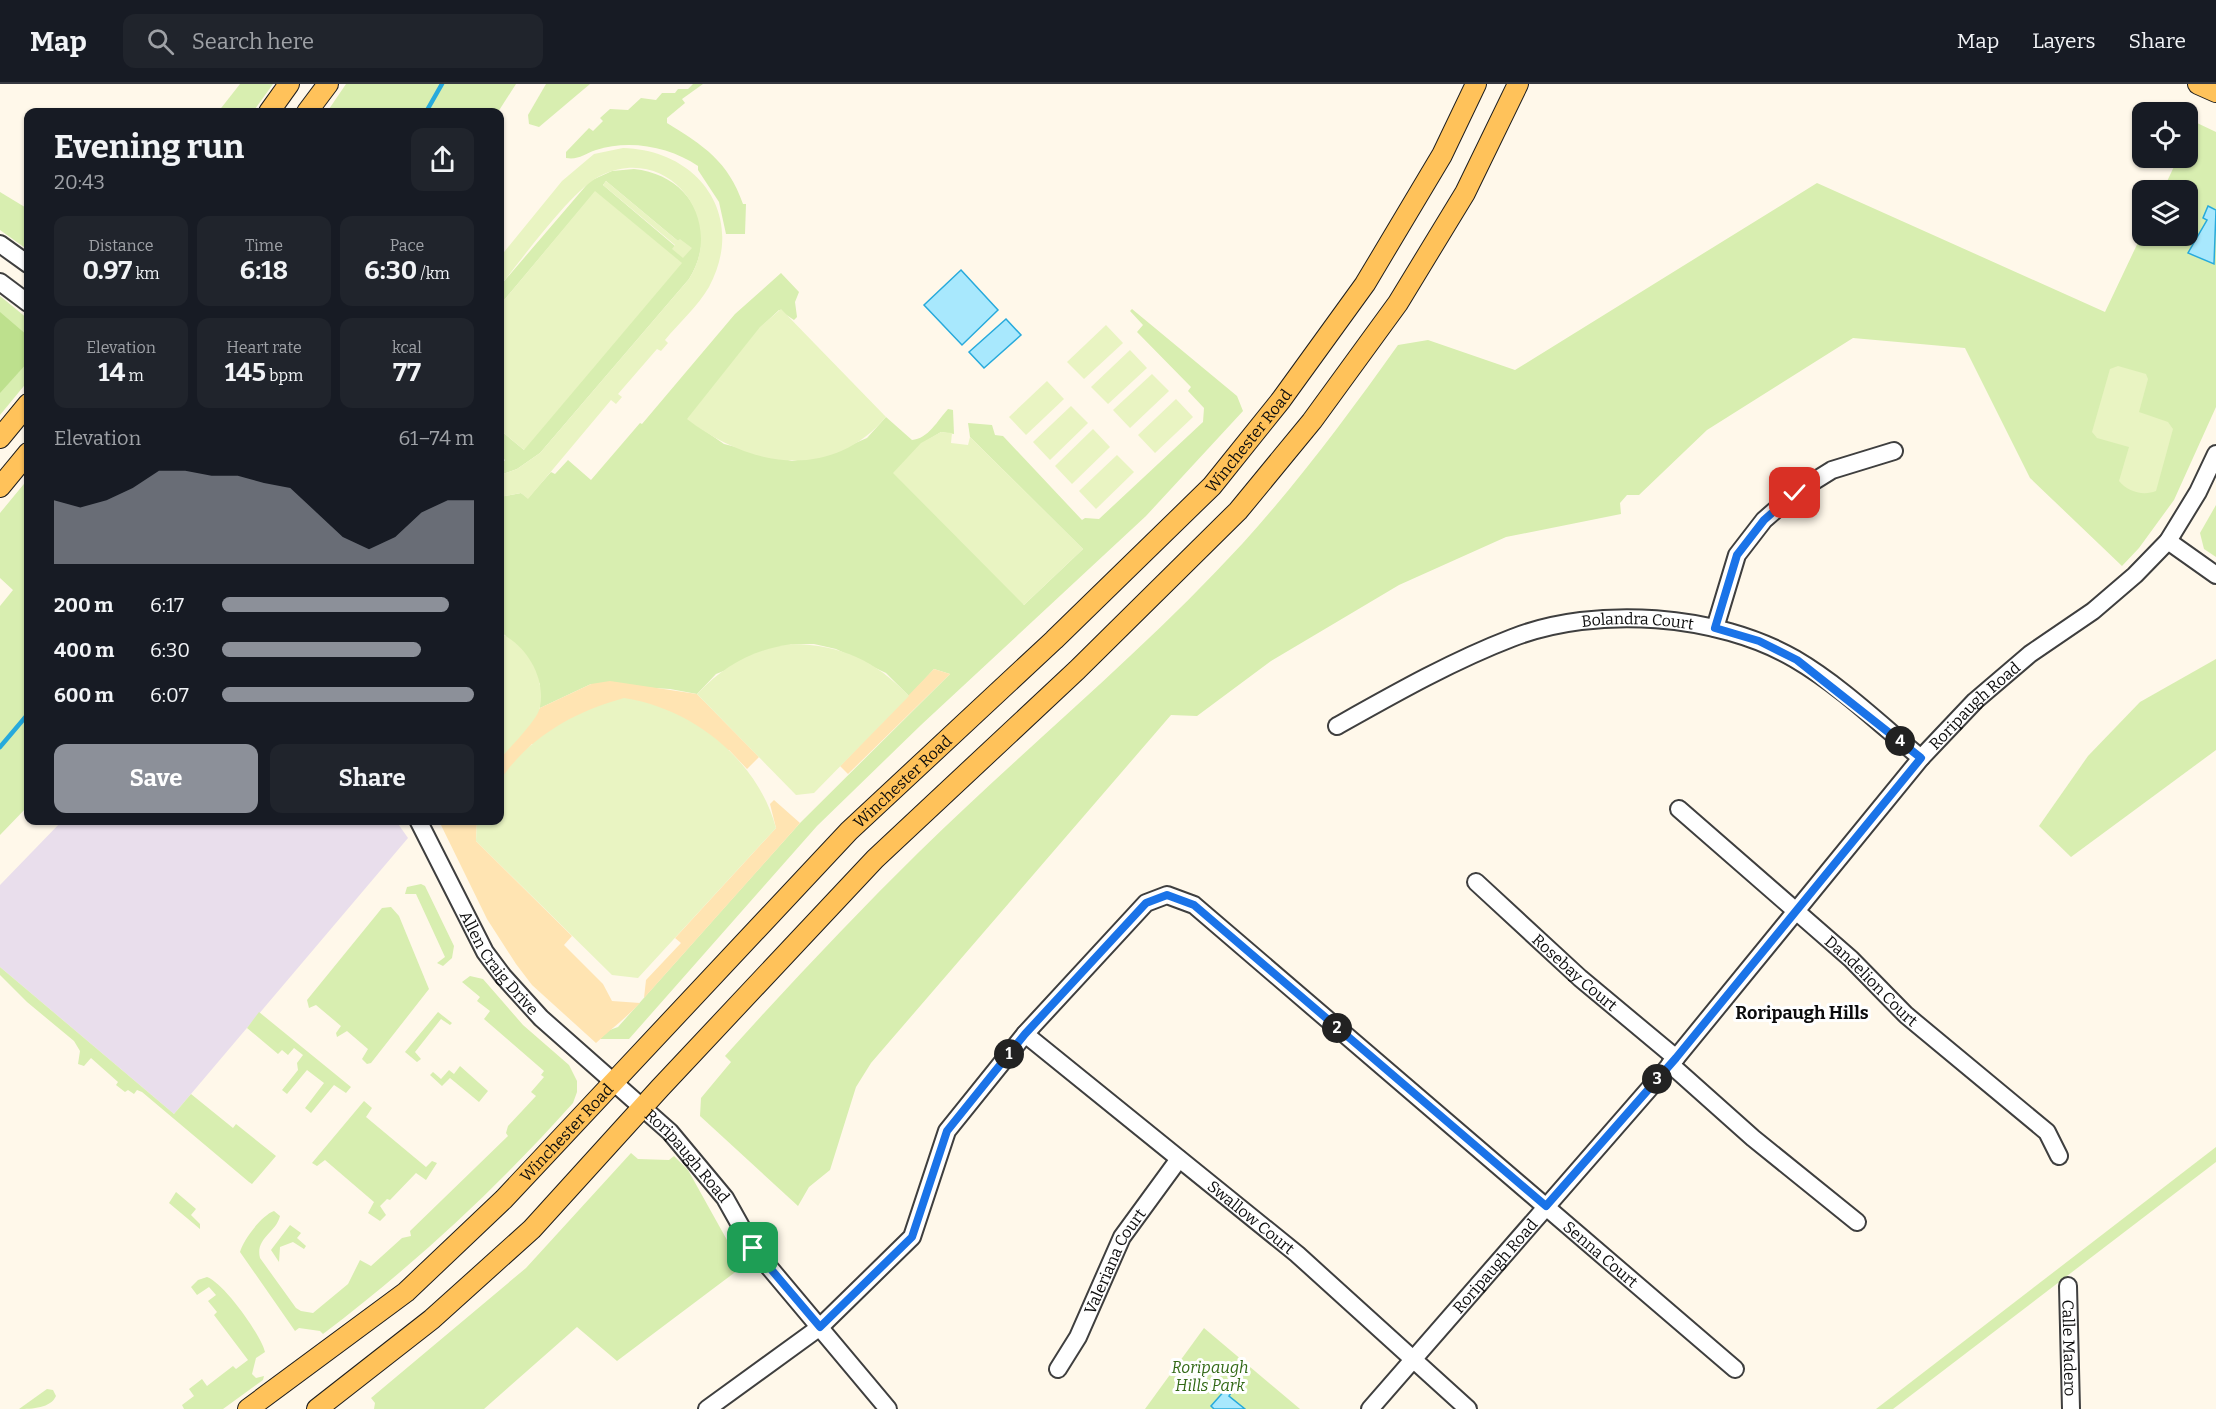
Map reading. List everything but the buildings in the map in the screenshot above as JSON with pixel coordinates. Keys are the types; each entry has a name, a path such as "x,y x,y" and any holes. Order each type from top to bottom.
{"main road":[{"path":"272,108 289,84"},
{"path":"310,108 327,84"},
{"name":"Winchester Road","path":"248,1409 406,1292 504,1199 849,831 1054,640 1212,486 1281,400 1365,284 1442,155 1476,84"},
{"path":"317,1409 432,1319 532,1229 875,859 1077,670 1238,512 1312,421 1398,303 1465,193 1518,84"},
{"path":"2198,84 2216,92"},
{"path":"0,438 24,409"},
{"path":"0,487 24,458"}],"street":[{"path":"0,244 24,261"},
{"path":"0,282 24,300"},
{"path":"1715,628 1737,555 1764,520 1795,493 1832,470 1894,451"},
{"name":"Roripaugh Road","path":"1370,1409 1673,1061 1921,758 1983,694 2030,654 2093,610 2136,575 2168,541 2198,492 2216,454"},
{"path":"2168,541 2216,575"},
{"name":"Bolandra Court","path":"1337,726 1411,684 1513,637 1562,624 1612,619 1672,621 1715,628 1759,641 1797,660 1921,758"},
{"name":"Dandelion Court","path":"1679,809 1851,959 1906,1015 2047,1132 2059,1156"},
{"name":"Allen Craig Drive","path":"420,825 484,952 522,999 611,1083"},
{"name":"Rosebay Court","path":"1476,882 1673,1061 1753,1138 1857,1222"},
{"name":"Senna Court","path":"1025,1034 1146,903 1167,895 1194,905 1735,1369"},
{"path":"707,1409 820,1327 912,1237 947,1131 1025,1034"},
{"name":"Swallow Court","path":"1025,1034 1297,1254 1468,1409"},
{"name":"Roripaugh Road","path":"611,1083 670,1132 725,1198 753,1248 888,1409"},
{"name":"Valeriana Court","path":"1058,1369 1078,1337 1122,1237 1179,1159"},
{"name":"Calle Madero","path":"2068,1286 2071,1409"}],"shaded area":[{"path":"58,825 399,825 408,838 174,1114 0,967 0,885"}],"green space":[{"path":"240,84 273,84 256,108 221,108"},
{"path":"346,84 516,84 501,108 330,108"},
{"path":"546,84 590,84 539,127 529,124 528,115"},
{"path":"693,84 703,84 682,99 685,103 667,118 667,123 703,147 730,176 743,204 746,204 745,234 726,234 719,202 698,170 698,166 687,159 662,150 636,145 609,147 578,157 566,158 566,152 589,128 593,131 603,121 600,118 610,109 628,110 641,98 656,100 662,93 675,93 678,89 688,89"},
{"path":"2198,123 2216,132 2216,407 2174,500 2139,548 2122,566 2030,478 1965,348 1853,338 1707,430 1639,495 1627,495 1620,503 1621,514 1506,537 1399,585 1271,661 1197,716 1171,715 871,1063 856,1087 830,1170 809,1187 798,1206 700,1116 701,1098 731,1062 725,1056 796,978 919,852 1165,623 1243,543 1323,447 1398,345 1428,340 1515,370 1817,183 2105,312 2136,246 2198,246 2198,180 2168,180 2173,168 2198,168"},
{"path":"623,148 650,152 674,161 694,174 709,192 719,212 722,236 719,261 705,294 665,340 668,343 661,351 657,349 618,394 622,397 616,404 611,400 528,499 521,493 504,496 504,474 517,469 540,453 689,279 699,256 701,233 696,212 684,193 669,178 649,170 626,168 602,175 577,194 504,281 504,252 562,181 594,154"},
{"path":"634,169 654,173 671,182 685,193 695,208 702,242 698,260 689,279 540,453 517,469 504,474 504,433 524,450 595,192 504,300 504,281 590,181 612,171","holes":["606,181 678,241 680,239 675,246 603,185"]},
{"path":"606,181 678,241 680,239 692,248 683,258 672,249 675,245 603,185"},
{"path":"595,191 682,263 524,450 504,433 504,300"},
{"path":"0,192 24,207 24,247 0,230"},
{"path":"781,273 799,292 795,302 797,317 794,320 779,310 761,327 688,419 724,444 792,461 830,454 867,438 886,417 912,440 918,439 928,433 948,409 953,410 954,434 941,432 926,441 1024,605 1083,549 970,437 968,423 992,425 995,435 1003,436 1082,520 1085,518 1099,519 1203,422 1204,408 1188,391 1191,387 1137,332 1143,325 1130,311 1132,309 1237,396 1243,411 1146,516 921,725 817,826 629,1039 600,1039 607,1031 618,1027 800,823 950,674 934,669 909,696 886,673 836,649 814,644 792,644 716,674 697,694 670,689 591,684 540,708 540,684 504,635 504,496 521,493 528,498 551,472 555,474 568,460 591,480 640,423 642,424 735,314"},
{"path":"0,296 24,316 24,386 0,415"},
{"path":"781,309 886,417 864,438 840,451 815,459 789,460 762,457 736,448 687,419 760,327"},
{"path":"0,312 24,333 24,366 0,393"},
{"path":"1106,325 1123,343 1084,379 1067,362"},
{"path":"1130,350 1147,368 1108,404 1091,387"},
{"path":"2118,366 2146,374 2148,379 2139,412 2168,422 2173,429 2156,491 2141,493 2123,485 2119,481 2129,447 2097,438 2092,432 2110,369"},
{"path":"1152,374 1169,391 1130,428 1113,410"},
{"path":"1047,381 1064,399 1026,435 1009,417"},
{"path":"1176,399 1193,417 1155,453 1138,435"},
{"path":"1071,406 1088,423 1050,460 1033,442"},
{"path":"1093,429 1110,447 1072,484 1055,466"},
{"path":"941,432 952,433 951,443 968,445 970,437 1083,549 1024,605 893,473 921,443"},
{"path":"1117,455 1134,472 1096,509 1079,491"},
{"path":"24,484 24,810 0,835 0,606 13,590 0,578 0,513"},
{"path":"2216,505 2216,557 2204,549 2200,533"},
{"path":"504,635 526,654 540,684 541,696 538,713 504,755"},
{"path":"792,644 826,647 856,657 883,673 909,696 814,793 796,795 697,694 718,675 740,660 764,650"},
{"path":"2216,659 2216,750 2071,857 2039,826 2088,756 2140,702"},
{"path":"624,698 649,704 674,713 719,741 754,780 767,803 776,828 638,978 612,975 476,841 477,825 504,825 504,775 525,751 554,728 605,704"},
{"path":"421,884 425,886 454,946 452,958 443,966 437,963 445,957 416,894 405,894 407,887"},
{"path":"391,907 399,916 429,989 371,1063 367,1064 362,1059 368,1049 347,1031 337,1037 336,1033 341,1026 316,1005 309,1008 307,1000 382,908"},
{"path":"0,967 174,1114 191,1094 233,1128 236,1124 276,1156 252,1184 249,1182 142,1092 137,1090 134,1094 128,1090 125,1092 116,1085 118,1082 91,1058 84,1066 78,1064 80,1051 74,1041 27,1002 0,975"},
{"path":"470,976 483,979 523,1025 569,1065 577,1081 577,1092 573,1103 515,1165 390,1281 323,1334 320,1331 299,1328 295,1331 240,1252 249,1235 264,1217 274,1211 280,1216 260,1245 260,1258 296,1308 313,1313 348,1284 360,1260 371,1266 402,1238 411,1236 410,1231 508,1136 506,1133 508,1126 536,1096 531,1092 544,1077 541,1075 544,1071 484,1019 490,1011 477,1001 480,997 462,982"},
{"path":"259,1012 351,1087 346,1093 334,1085 311,1113 305,1108 324,1083 307,1070 287,1094 282,1090 298,1070 297,1063 303,1055 294,1048 288,1055 282,1050 278,1054 247,1028"},
{"path":"438,1012 452,1023 450,1025 441,1019 415,1052 421,1059 417,1062 405,1052"},
{"path":"460,1066 488,1091 479,1102 450,1078 442,1086 430,1075 433,1072 441,1079 449,1070 454,1074"},
{"path":"364,1101 372,1108 366,1117 426,1167 432,1161 437,1163 426,1180 416,1173 390,1200 387,1199 380,1206 386,1215 380,1221 368,1213 374,1202 325,1160 317,1166 312,1163"},
{"path":"2216,1147 2216,1162 1893,1409 1876,1409"},
{"path":"631,1153 638,1159 669,1160 674,1156 688,1170 742,1267 617,1361 577,1327 484,1409 374,1409 375,1403 371,1398 526,1268"},
{"path":"176,1192 196,1209 191,1215 200,1224 200,1229 169,1203"},
{"path":"290,1225 301,1233 297,1238 306,1246 304,1249 293,1242 280,1247 279,1262 271,1250"},
{"path":"207,1277 232,1299 257,1334 265,1352 256,1358 252,1374 256,1378 264,1376 263,1380 223,1409 184,1409 182,1405 194,1396 189,1389 202,1379 207,1386 233,1366 236,1369 248,1360 214,1315 217,1312 208,1301 216,1295 209,1287 197,1295 191,1287 198,1280"},
{"name":"Roripaugh Hills Park","path":"1204,1328 1300,1409 1145,1409"},
{"path":"47,1389 53,1390 56,1396 50,1403 35,1408 19,1409"}],"sand":[{"path":"934,669 950,674 848,774 840,766"},
{"path":"610,681 697,694 759,757 747,769 729,750 532,744 504,776 504,754 540,708 591,684"},
{"path":"774,800 800,823 644,998 646,980 681,943 675,938 776,828 770,804"},
{"path":"441,825 477,825 476,841 572,936 564,945 603,984 612,1001 640,1003 596,1043 532,985 487,919"}],"water":[{"path":"2208,206 2216,210 2214,264 2188,253 2192,246 2198,246 2198,236 2207,220 2203,218"},
{"path":"961,270 998,310 962,345 924,305"},
{"path":"1006,319 1021,335 984,368 969,352"},
{"path":"1226,1389 1231,1393 1229,1396 1245,1409 1214,1409 1211,1406"}],"waterway":[{"path":"428,108 442,84"},
{"path":"0,747 24,719"}],"district":[{"name":"Roripaugh Hills","path":"1802,1013"}],"route":[{"path":"753,1248 820,1327 912,1237 947,1131 1025,1034 1146,903 1167,895 1194,905 1546,1206 1676,1058 1921,758 1797,660 1759,641 1715,628 1737,555 1764,520 1795,493"}]}
